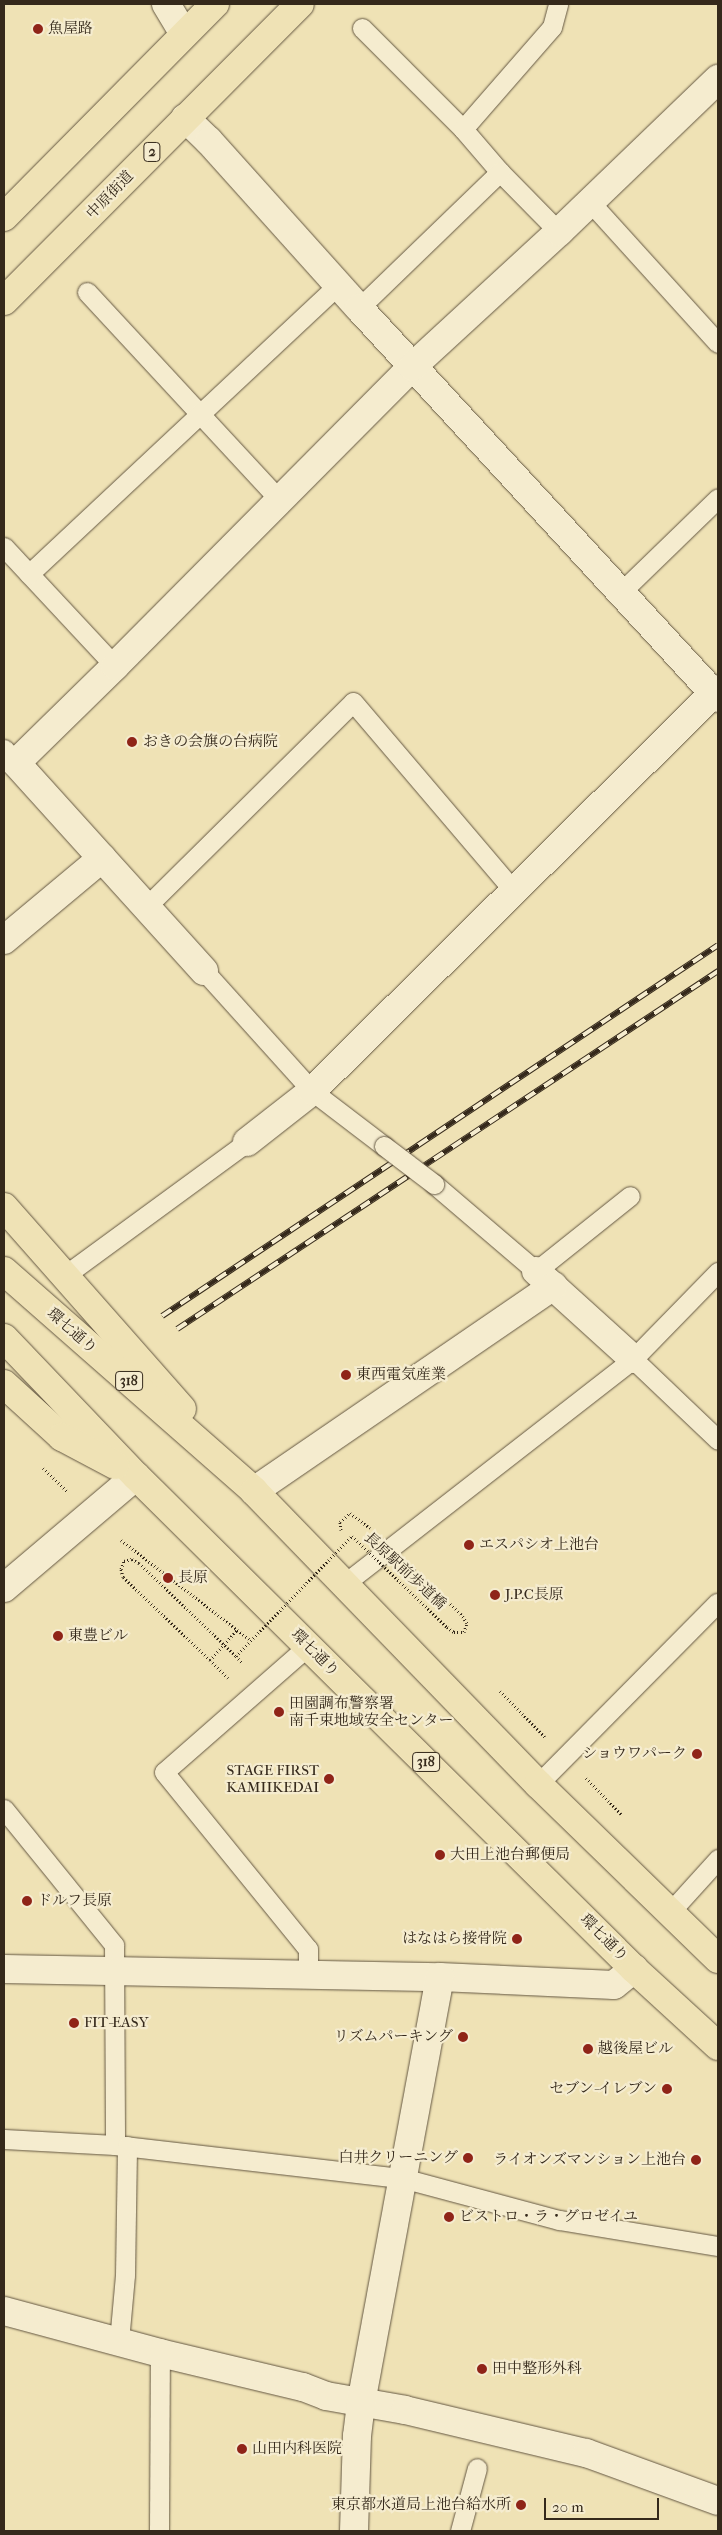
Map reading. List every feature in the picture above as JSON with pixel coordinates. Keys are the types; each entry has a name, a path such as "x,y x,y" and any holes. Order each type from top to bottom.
{"main road":[{"path":"4,217 214,4"},
{"name":"中原街道","path":"4,301 300,4"},
{"path":"4,1207 64,1276 81,1292 254,1491"},
{"name":"環七通り","path":"4,1270 254,1491 538,1784 718,1959"},
{"name":"環七通り","path":"4,1338 136,1476 634,1968 718,2046"},
{"path":"4,1384 62,1437 136,1476"}],"street":[{"path":"166,4 184,34"},
{"path":"204,971 10,756 115,666 412,367 559,232 718,79"},
{"path":"185,118 209,141 412,367 620,593 717,693 312,1091 247,1142"},
{"path":"4,940 102,858"},
{"path":"254,1491 544,1278 633,1359"},
{"path":"4,1588 136,1476"},
{"path":"4,1969 115,1969 440,1977 614,1984 634,1968"},
{"path":"354,2531 356,2436 361,2403 440,1977"},
{"path":"4,2311 160,2353 303,2387 326,2396 404,2410 586,2453 718,2501"}],"lane":[{"path":"462,129 552,27 558,4"},
{"path":"362,28 462,129 500,172 559,232"},
{"path":"359,308 500,172"},
{"path":"590,202 718,343"},
{"path":"29,574 338,285"},
{"path":"87,292 279,499"},
{"path":"620,593 718,498"},
{"path":"4,547 115,666"},
{"path":"146,907 353,702 514,892"},
{"path":"204,971 312,1091 434,1184 544,1278 630,1196"},
{"path":"64,1276 247,1142"},
{"path":"344,1584 633,1359 718,1272"},
{"path":"633,1359 718,1440"},
{"path":"538,1784 717,1603"},
{"path":"308,1646 164,1772 308,1949 308,1974"},
{"path":"4,1809 114,1945 125,2275 119,2341"},
{"path":"670,1912 718,1859"},
{"path":"4,2139 121,2146 402,2178 558,2220 718,2246"},
{"path":"159,2531 160,2353"},
{"path":"460,2531 477,2468"}],"path":[{"path":"349,1540 340,1529 340,1522 350,1513 360,1518 371,1529"},
{"path":"337,1529 372,1563"},
{"name":"長原駅前歩道橋","path":"238,1630 210,1660 123,1577 120,1569 124,1561 132,1559 139,1563 236,1656 352,1536 454,1632 464,1632 467,1623 461,1614 377,1534"},
{"path":"121,1540 252,1642"},
{"path":"496,1688 625,1817"}],"railway":[{"path":"162,1316 718,945"},
{"path":"177,1329 718,971"}],"place":[{"name":"魚屋路","path":"38,29"},
{"name":"おきの会旗の台病院","path":"132,742"},
{"name":"東西電気産業","path":"346,1375"},
{"name":"エスパシオ上池台","path":"469,1545"},
{"name":"長原","path":"168,1578"},
{"name":"J.P.C長原","path":"495,1595"},
{"name":"東豊ビル","path":"58,1636"},
{"name":"田園調布警察署 南千束地域安全センター","path":"279,1712"},
{"name":"ショウワパーク","path":"697,1754"},
{"name":"STAGE FIRST KAMIIKEDAI","path":"329,1779"},
{"name":"大田上池台郵便局","path":"440,1855"},
{"name":"ドルフ長原","path":"27,1901"},
{"name":"はなはら接骨院","path":"517,1939"},
{"name":"FIT-EASY","path":"74,2023"},
{"name":"リズムパーキング","path":"463,2037"},
{"name":"越後屋ビル","path":"588,2049"},
{"name":"セブン-イレブン","path":"667,2089"},
{"name":"白井クリーニング","path":"468,2158"},
{"name":"ライオンズマンション上池台","path":"696,2160"},
{"name":"ビストロ・ラ・グロゼイユ","path":"449,2217"},
{"name":"田中整形外科","path":"482,2369"},
{"name":"山田内科医院","path":"242,2449"},
{"name":"東京都水道局上池台給水所","path":"521,2505"}]}
